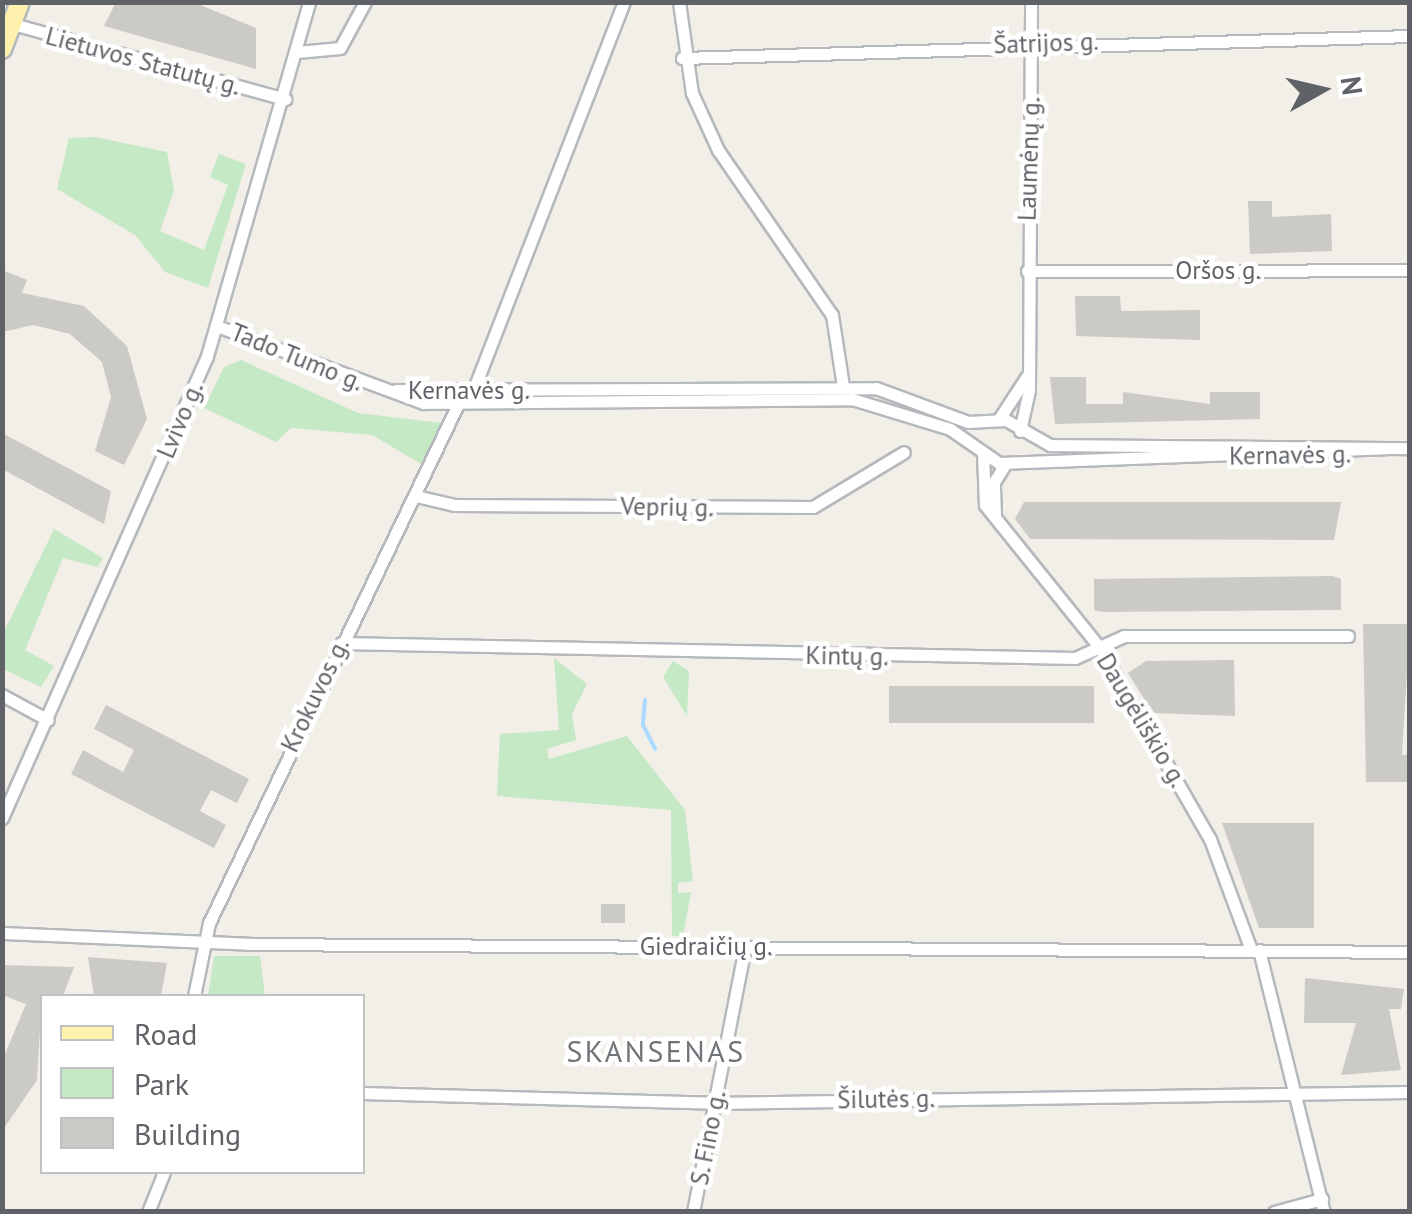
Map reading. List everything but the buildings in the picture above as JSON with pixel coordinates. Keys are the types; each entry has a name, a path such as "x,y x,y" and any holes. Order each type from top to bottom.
{"main road":[{"path":"2,49 7,23 20,2"}],"street":[{"name":"Lvivo g.","path":"2,818 218,326 285,99 309,2"},
{"path":"297,52 340,48 365,2"},
{"path":"473,391 624,2"},
{"path":"679,2 682,58 718,150 832,315 842,386"},
{"name":"Laumėnų g.","path":"1021,434 1027,376 1031,2"},
{"name":"Lietuvos Statutų g.","path":"7,23 285,99"},
{"name":"Šatrijos g.","path":"682,58 1030,42 1410,36"},
{"name":"Oršos g.","path":"1027,271 1410,270"},
{"name":"Tado Tumo g.","path":"218,326 377,388"},
{"path":"980,449 993,422 1027,376"},
{"name":"Kernavės g.","path":"377,388 473,391 842,386 893,392 993,422 1050,446 1410,448"},
{"name":"Kernavės g.","path":"377,388 459,402 834,398 915,414 1010,461 1386,448"},
{"name":"Krokuvos g.","path":"194,994 204,939 341,643 459,402"},
{"path":"995,516 994,482 1010,461 1021,434"},
{"name":"Daugėliškio g.","path":"980,449 981,496 1100,648 1210,839 1255,948 1301,1096 1323,1205"},
{"name":"Veprių g.","path":"416,496 454,505 813,507 904,452"},
{"name":"Kintų g.","path":"341,643 1075,658 1124,636 1348,636"},
{"path":"2,696 48,720"},
{"name":"Giedraičių g.","path":"2,933 204,939 1410,952"},
{"name":"S. Fino g.","path":"693,1212 745,946"},
{"name":"Šilutės g.","path":"365,1093 714,1103 1409,1092"},
{"path":"148,1212 163,1174"},
{"path":"1274,1212 1323,1205"}],"green space":[{"path":"95,137 167,152 174,191 160,231 204,250 228,185 210,177 219,154 246,164 208,288 165,272 135,235 57,189 69,138"},
{"path":"241,360 358,413 442,423 423,465 372,435 291,428 276,442 204,408 224,367"},
{"path":"54,529 103,558 98,567 63,558 25,650 54,666 41,687 3,669 3,634"},
{"path":"554,658 587,684 572,714 576,740 547,749 549,759 627,736 685,810 693,881 678,883 678,893 691,892 683,936 672,936 671,810 497,796 500,734 559,730"},
{"path":"673,661 689,671 687,716 663,677"},
{"path":"214,956 260,956 265,994 208,994"}],"waterway":[{"path":"645,700 643,725 655,749"}],"district":[{"name":"SKANSENAS","path":"656,1051"}]}
